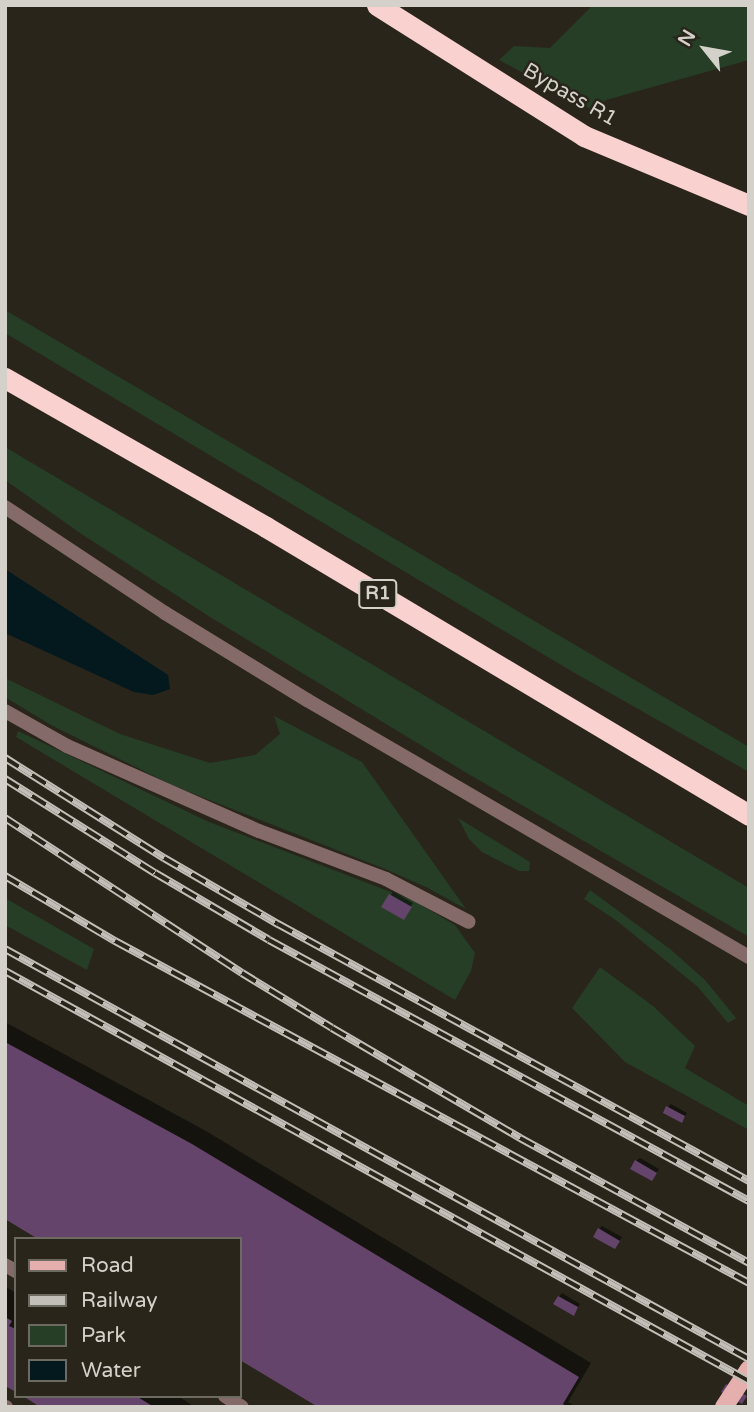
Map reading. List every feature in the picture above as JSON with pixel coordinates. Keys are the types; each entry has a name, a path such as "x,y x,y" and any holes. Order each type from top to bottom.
{"highway":[{"name":"Bypass R1","path":"377,5 584,136 749,205"},
{"name":"R1","path":"5,378 266,527 749,815"}],"main road":[{"path":"724,1407 749,1369"}],"street":[{"path":"5,507 165,613 307,700 749,957"},
{"path":"5,711 66,746 259,831 386,879 468,922"}],"green space":[{"path":"593,5 749,5 749,60 606,100 594,111 499,60 514,46 550,48"},
{"path":"5,310 749,747 749,772 573,672 5,333"},
{"path":"5,447 749,888 749,937 465,772 210,617 80,533 5,480"},
{"path":"5,678 120,734 210,763 255,755 280,734 274,716 362,762 466,909 385,869 174,786 51,725 5,697"},
{"path":"18,731 209,822 414,901 455,925 475,953 471,971 455,1000 16,737"},
{"path":"458,818 530,862 529,871 519,871 482,852 469,839"},
{"path":"590,890 670,949 705,980 736,1018 728,1023 698,987 617,921 584,899"},
{"path":"5,898 94,949 87,970 5,925"},
{"path":"600,967 653,1006 695,1046 685,1068 749,1106 749,1130 625,1062 572,1008"}],"water":[{"path":"5,569 168,675 170,689 153,695 134,692 5,633"}],"building":[{"path":"389,894 412,907 404,920 381,907"},
{"path":"5,1042 192,1144 579,1377 563,1404 568,1407 318,1407 242,1361 242,1237 35,1237 5,1219"},
{"path":"666,1106 685,1116 682,1123 663,1113"},
{"path":"635,1160 657,1173 652,1181 630,1169"},
{"path":"598,1228 620,1241 615,1249 593,1237"},
{"path":"558,1296 578,1307 574,1316 553,1304"},
{"path":"5,1317 12,1321 9,1326 14,1328 14,1391 5,1386"},
{"path":"726,1384 747,1396 742,1404 721,1392"},
{"path":"26,1398 139,1398 154,1407 40,1407"}],"railway":[{"path":"5,758 164,858 278,924 749,1181"},
{"path":"5,779 155,873 269,940 749,1201"},
{"path":"5,818 242,973 332,1028 520,1138 749,1263"},
{"path":"5,876 115,941 749,1283"},
{"path":"5,949 749,1359"},
{"path":"5,971 749,1381"}]}
